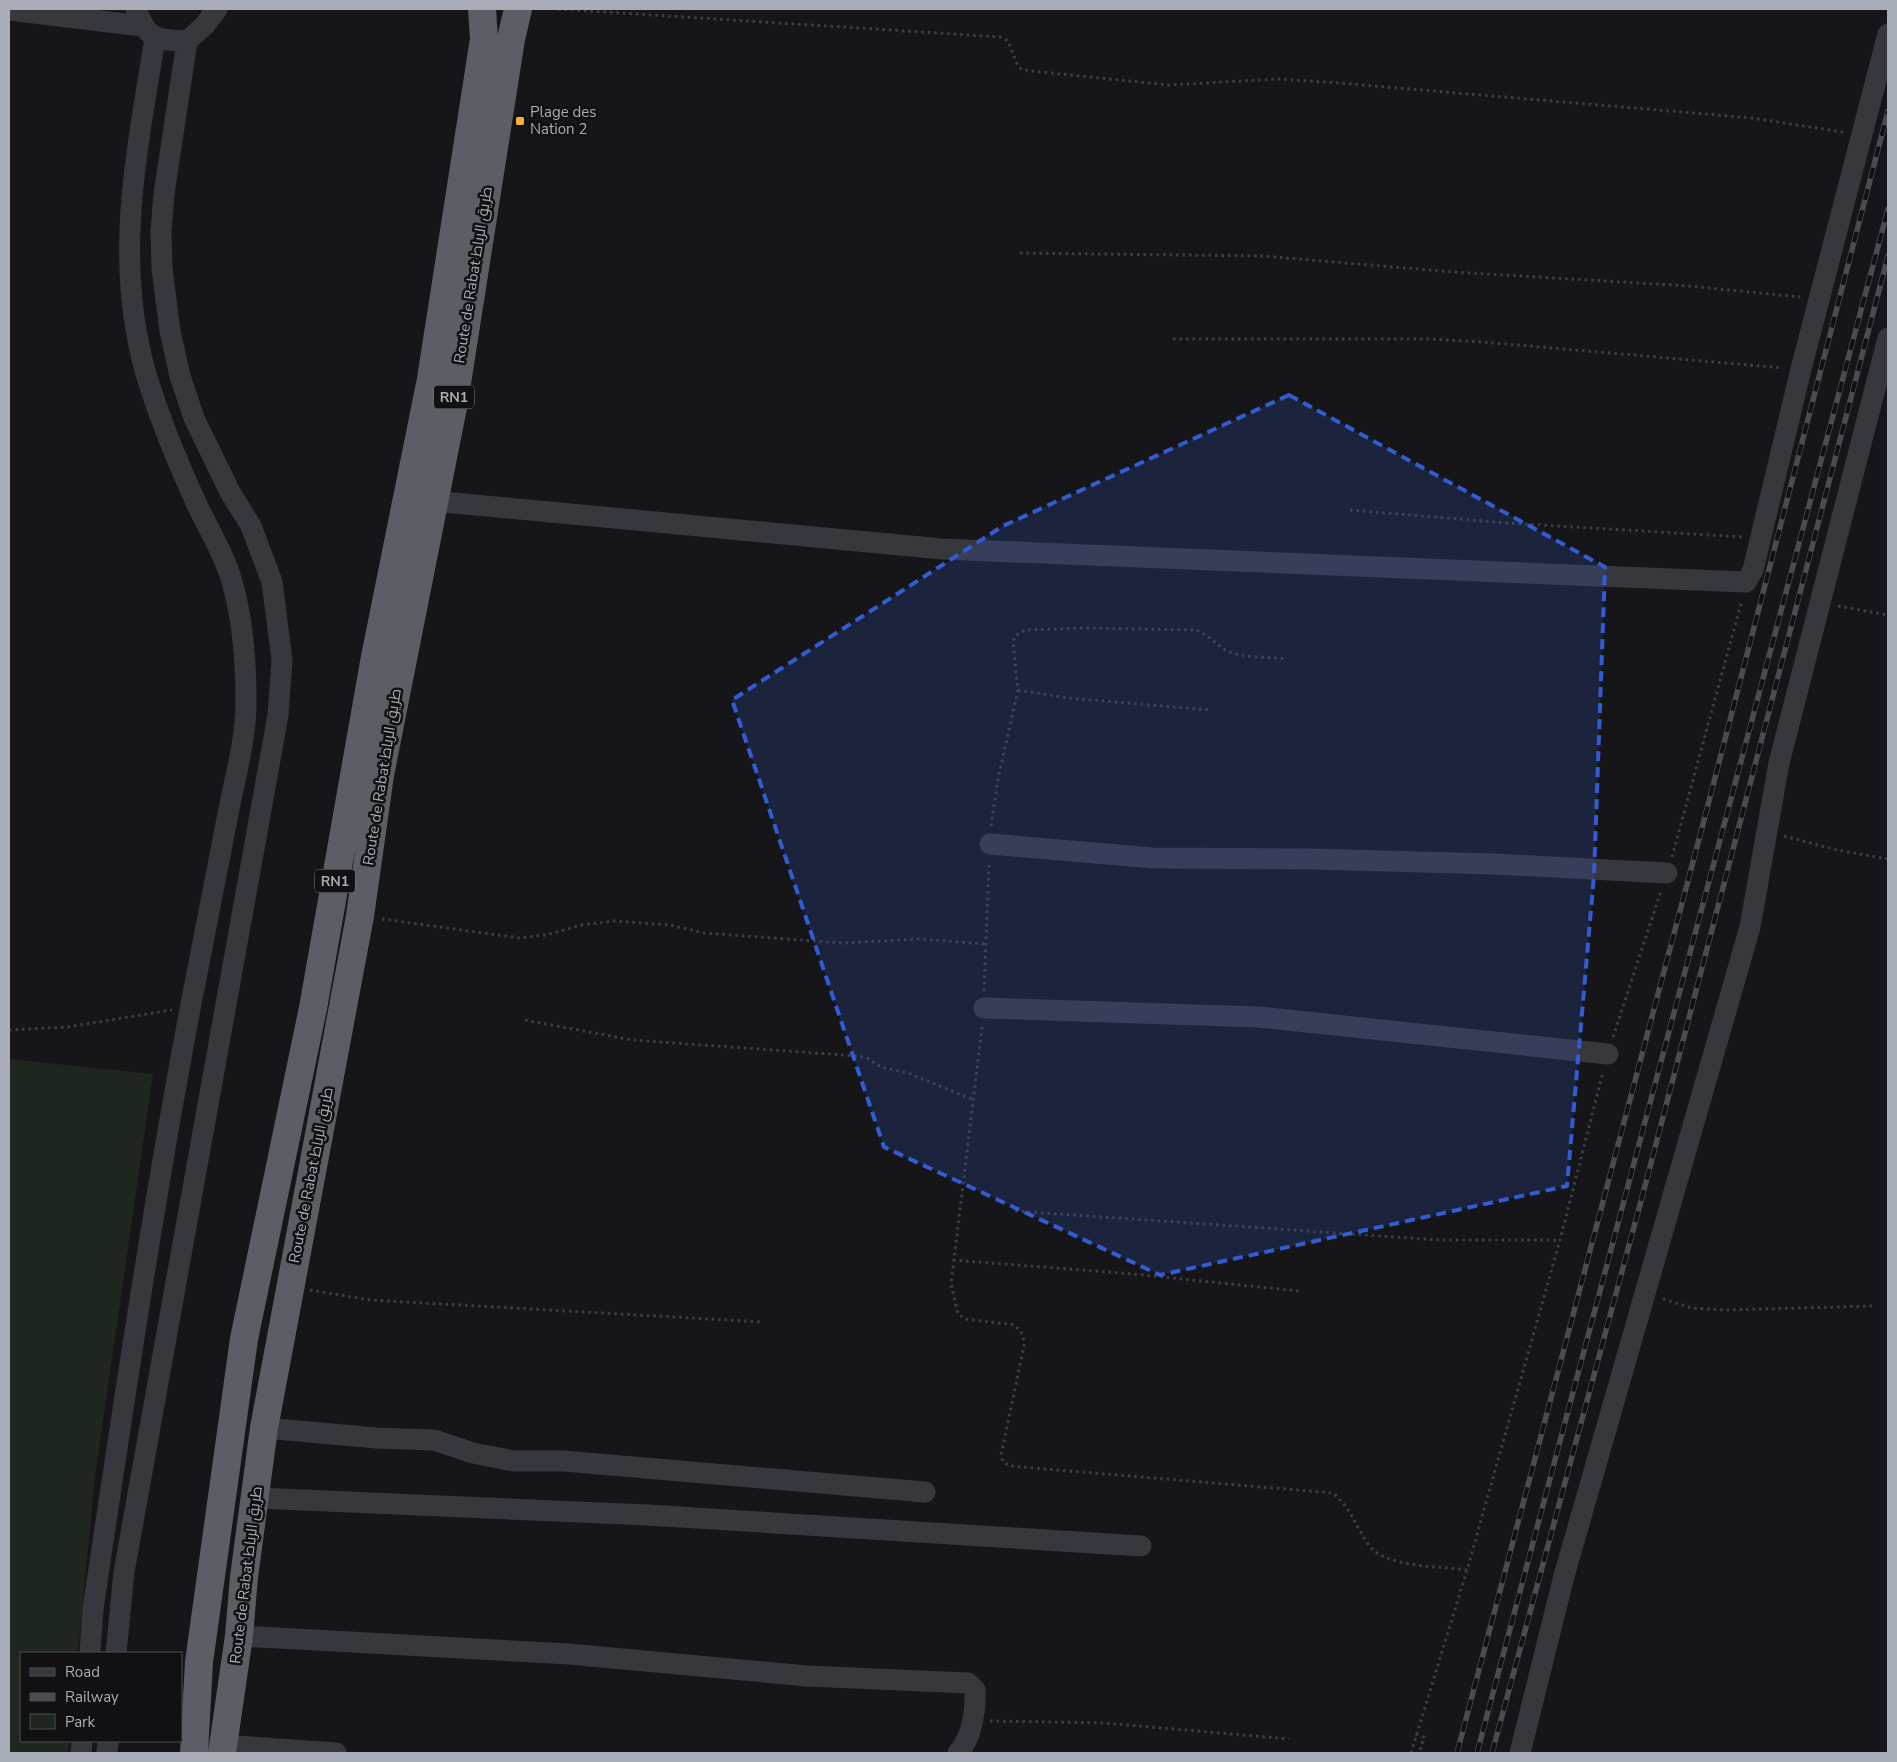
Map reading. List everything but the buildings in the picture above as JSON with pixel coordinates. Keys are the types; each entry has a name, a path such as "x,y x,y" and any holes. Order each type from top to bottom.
{"highway":[{"name":"Route de Rabat طريق الرباط","path":"194,1753 199,1662 244,1339 313,1008 375,657 431,379 484,39 482,9"},
{"name":"Route de Rabat طريق الرباط","path":"222,1749 239,1636 244,1577 257,1498 264,1428 360,916 380,775 454,402 511,39 518,9"},
{"path":"203,1630 239,1636"}],"street":[{"path":"116,1652 124,1572 278,715 282,660 272,582 251,526 230,492 194,418 180,376 170,331 162,269 161,231 164,194 187,41 204,26 217,9"},
{"path":"9,10 144,24 187,41"},
{"path":"90,1652 93,1609 144,1271 190,1006 238,762 246,708 243,639 238,603 231,577 220,546 200,510 169,438 146,374 132,313 129,256 132,183 144,24"},
{"path":"433,501 942,549 1746,582 1753,570 1801,369 1888,34"},
{"path":"1520,1753 1564,1576 1750,927 1779,763 1888,338"},
{"path":"990,844 1153,858 1312,859 1485,864 1667,873"},
{"path":"984,1008 1259,1016 1608,1054"},
{"path":"264,1428 377,1438 434,1440 473,1453 514,1461 564,1461 925,1492"},
{"path":"257,1498 648,1515 1141,1546"},
{"path":"239,1636 569,1654 807,1676 968,1683 975,1690 972,1720 968,1738 958,1753"},
{"path":"222,1749 336,1753"}],"path":[{"path":"558,9 1000,37 1008,41 1016,64 1022,70 1168,85 1279,79 1339,82 1752,118 1862,135"},
{"path":"1020,253 1263,256 1453,272 1689,286 1819,299"},
{"path":"1173,340 1429,339 1801,369"},
{"path":"1350,510 1507,523 1760,538"},
{"path":"1411,1753 1467,1570 1560,1240 1608,1054 1667,873 1746,582"},
{"path":"1820,603 1888,615"},
{"path":"1287,659 1238,655 1226,650 1209,636 1196,630 1085,628 1025,630 1015,636 1013,644 1018,690 992,808 984,1008 950,1284 958,1314 965,1319 1015,1326 1023,1335 1024,1346 1000,1454 1003,1462 1010,1466 1333,1493 1344,1502 1368,1545 1387,1560 1467,1570"},
{"path":"1018,690 1068,698 1210,710"},
{"path":"1767,832 1838,850 1888,859"},
{"path":"360,916 520,938 546,935 582,924 614,921 670,925 704,933 843,943 918,938 986,944"},
{"path":"9,1030 68,1027 151,1015 190,1006"},
{"path":"525,1020 632,1040 858,1056 867,1058 881,1067 908,1073 974,1100"},
{"path":"1016,1211 1440,1240 1560,1240"},
{"path":"953,1260 1133,1274 1299,1291"},
{"path":"290,1286 370,1300 763,1322"},
{"path":"1644,1293 1692,1308 1716,1310 1823,1309 1873,1306"},
{"path":"972,1720 1104,1723 1289,1739"},
{"path":"1416,1734 1424,1737 1419,1753"}],"highlighted area":[{"path":"1289,395 1605,567 1594,875 1567,1186 1160,1275 884,1147 732,700 1003,526"}],"green space":[{"path":"9,1059 153,1074 95,1476 78,1652 20,1652 20,1742 69,1742 68,1753 9,1753"}],"railway":[{"path":"1457,1753 1703,824 1888,111"},
{"path":"1477,1753 1888,209"},
{"path":"1492,1753 1645,1186 1888,256"}],"place":[{"name":"Plage des Nation 2","path":"520,121"}]}
